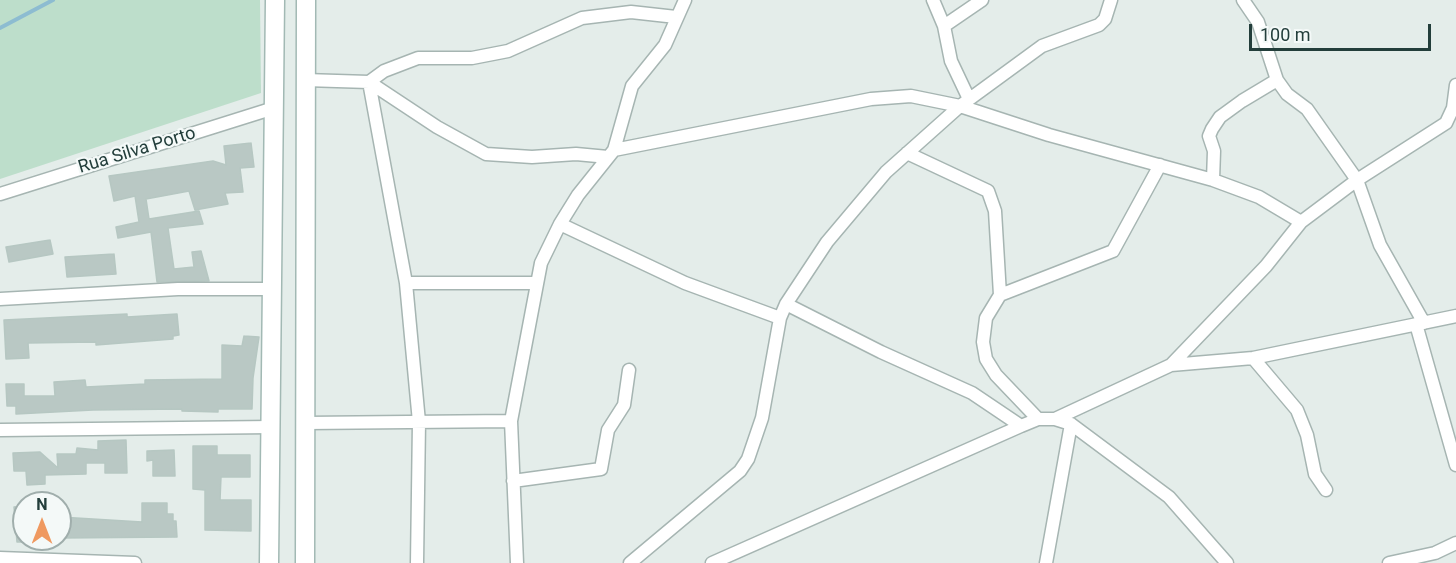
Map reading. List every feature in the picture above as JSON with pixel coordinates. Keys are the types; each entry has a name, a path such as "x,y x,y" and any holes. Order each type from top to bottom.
{"main road":[{"path":"269,563 275,0"},
{"path":"305,563 306,0"}],"street":[{"path":"517,563 511,421 541,263 560,224 592,175 611,154 632,86 665,45 685,0"},
{"path":"933,0 944,26 951,61 965,102"},
{"path":"944,26 982,0"},
{"path":"630,563 734,475 748,459 762,418 780,318 786,304 827,242 886,172 965,102 1042,46 1099,25 1105,19 1111,0"},
{"path":"1243,0 1258,22 1277,80 1287,94 1307,109 1357,180 1380,245 1420,324 1456,465"},
{"path":"369,82 384,71 418,58 472,58 508,51 591,16 631,12 676,17"},
{"path":"305,80 369,82 438,128 486,154 521,157 611,154 871,99 911,96 965,102 1049,135 1213,180 1259,197 1301,222"},
{"path":"1213,180 1214,151 1209,135 1212,129 1220,117 1277,80"},
{"path":"369,82 406,284 419,422 417,563"},
{"path":"1171,365 1266,266 1301,222 1357,180 1446,123 1453,108 1456,85"},
{"name":"Rua Silva Porto","path":"0,194 274,108"},
{"path":"907,153 988,191 995,211 1000,295 986,318 984,342 986,359 996,375 1038,420"},
{"path":"1000,295 1113,251 1160,165"},
{"path":"560,224 685,284 780,318"},
{"path":"406,284 536,283"},
{"path":"0,299 178,289 272,289"},
{"path":"786,304 881,352 972,393 1021,426"},
{"path":"1055,419 1171,365 1253,358 1456,316"},
{"path":"1253,358 1297,410 1307,435 1315,474 1326,490"},
{"path":"513,482 601,469 608,430 624,405 629,370"},
{"path":"712,563 1021,426 1038,420 1055,419 1071,424 1169,497 1227,563"},
{"path":"306,423 511,421"},
{"path":"1046,563 1071,424"},
{"path":"0,430 272,427"},
{"path":"1389,563 1435,553 1456,543"},
{"path":"0,558 135,563"}],"green space":[{"path":"0,0 260,0 261,93 0,179"}],"building":[{"path":"251,143 254,167 240,168 243,192 225,193 228,204 195,210 189,191 146,199 149,219 199,211 203,224 168,228 174,269 194,267 192,252 201,251 209,281 157,282 151,232 118,238 116,227 139,222 135,196 114,201 109,176 213,161 226,165 224,146"},
{"path":"50,240 53,254 9,262 6,247"},
{"path":"114,254 116,274 67,277 65,257"},
{"path":"127,314 127,317 177,314 179,335 173,336 173,339 96,345 96,342 28,343 29,358 6,359 4,320"},
{"path":"244,336 259,337 253,378 252,409 218,409 218,412 182,411 182,409 93,410 16,414 16,406 7,406 6,384 24,384 24,396 55,396 54,382 85,380 86,387 145,384 145,380 222,379 222,345 242,346"},
{"path":"126,440 127,473 105,473 105,463 86,463 86,474 45,475 45,484 27,485 26,471 14,471 13,453 40,452 58,468 57,454 76,454 77,448 98,450 98,441"},
{"path":"193,446 217,446 217,455 250,455 250,477 221,477 220,500 251,500 251,531 205,530 205,490 193,489"},
{"path":"174,450 175,476 153,476 153,460 147,461 147,451"},
{"path":"142,503 167,503 167,514 173,514 173,521 176,521 177,537 72,538 72,518 142,522"}],"waterway":[{"path":"0,28 53,0"}]}
